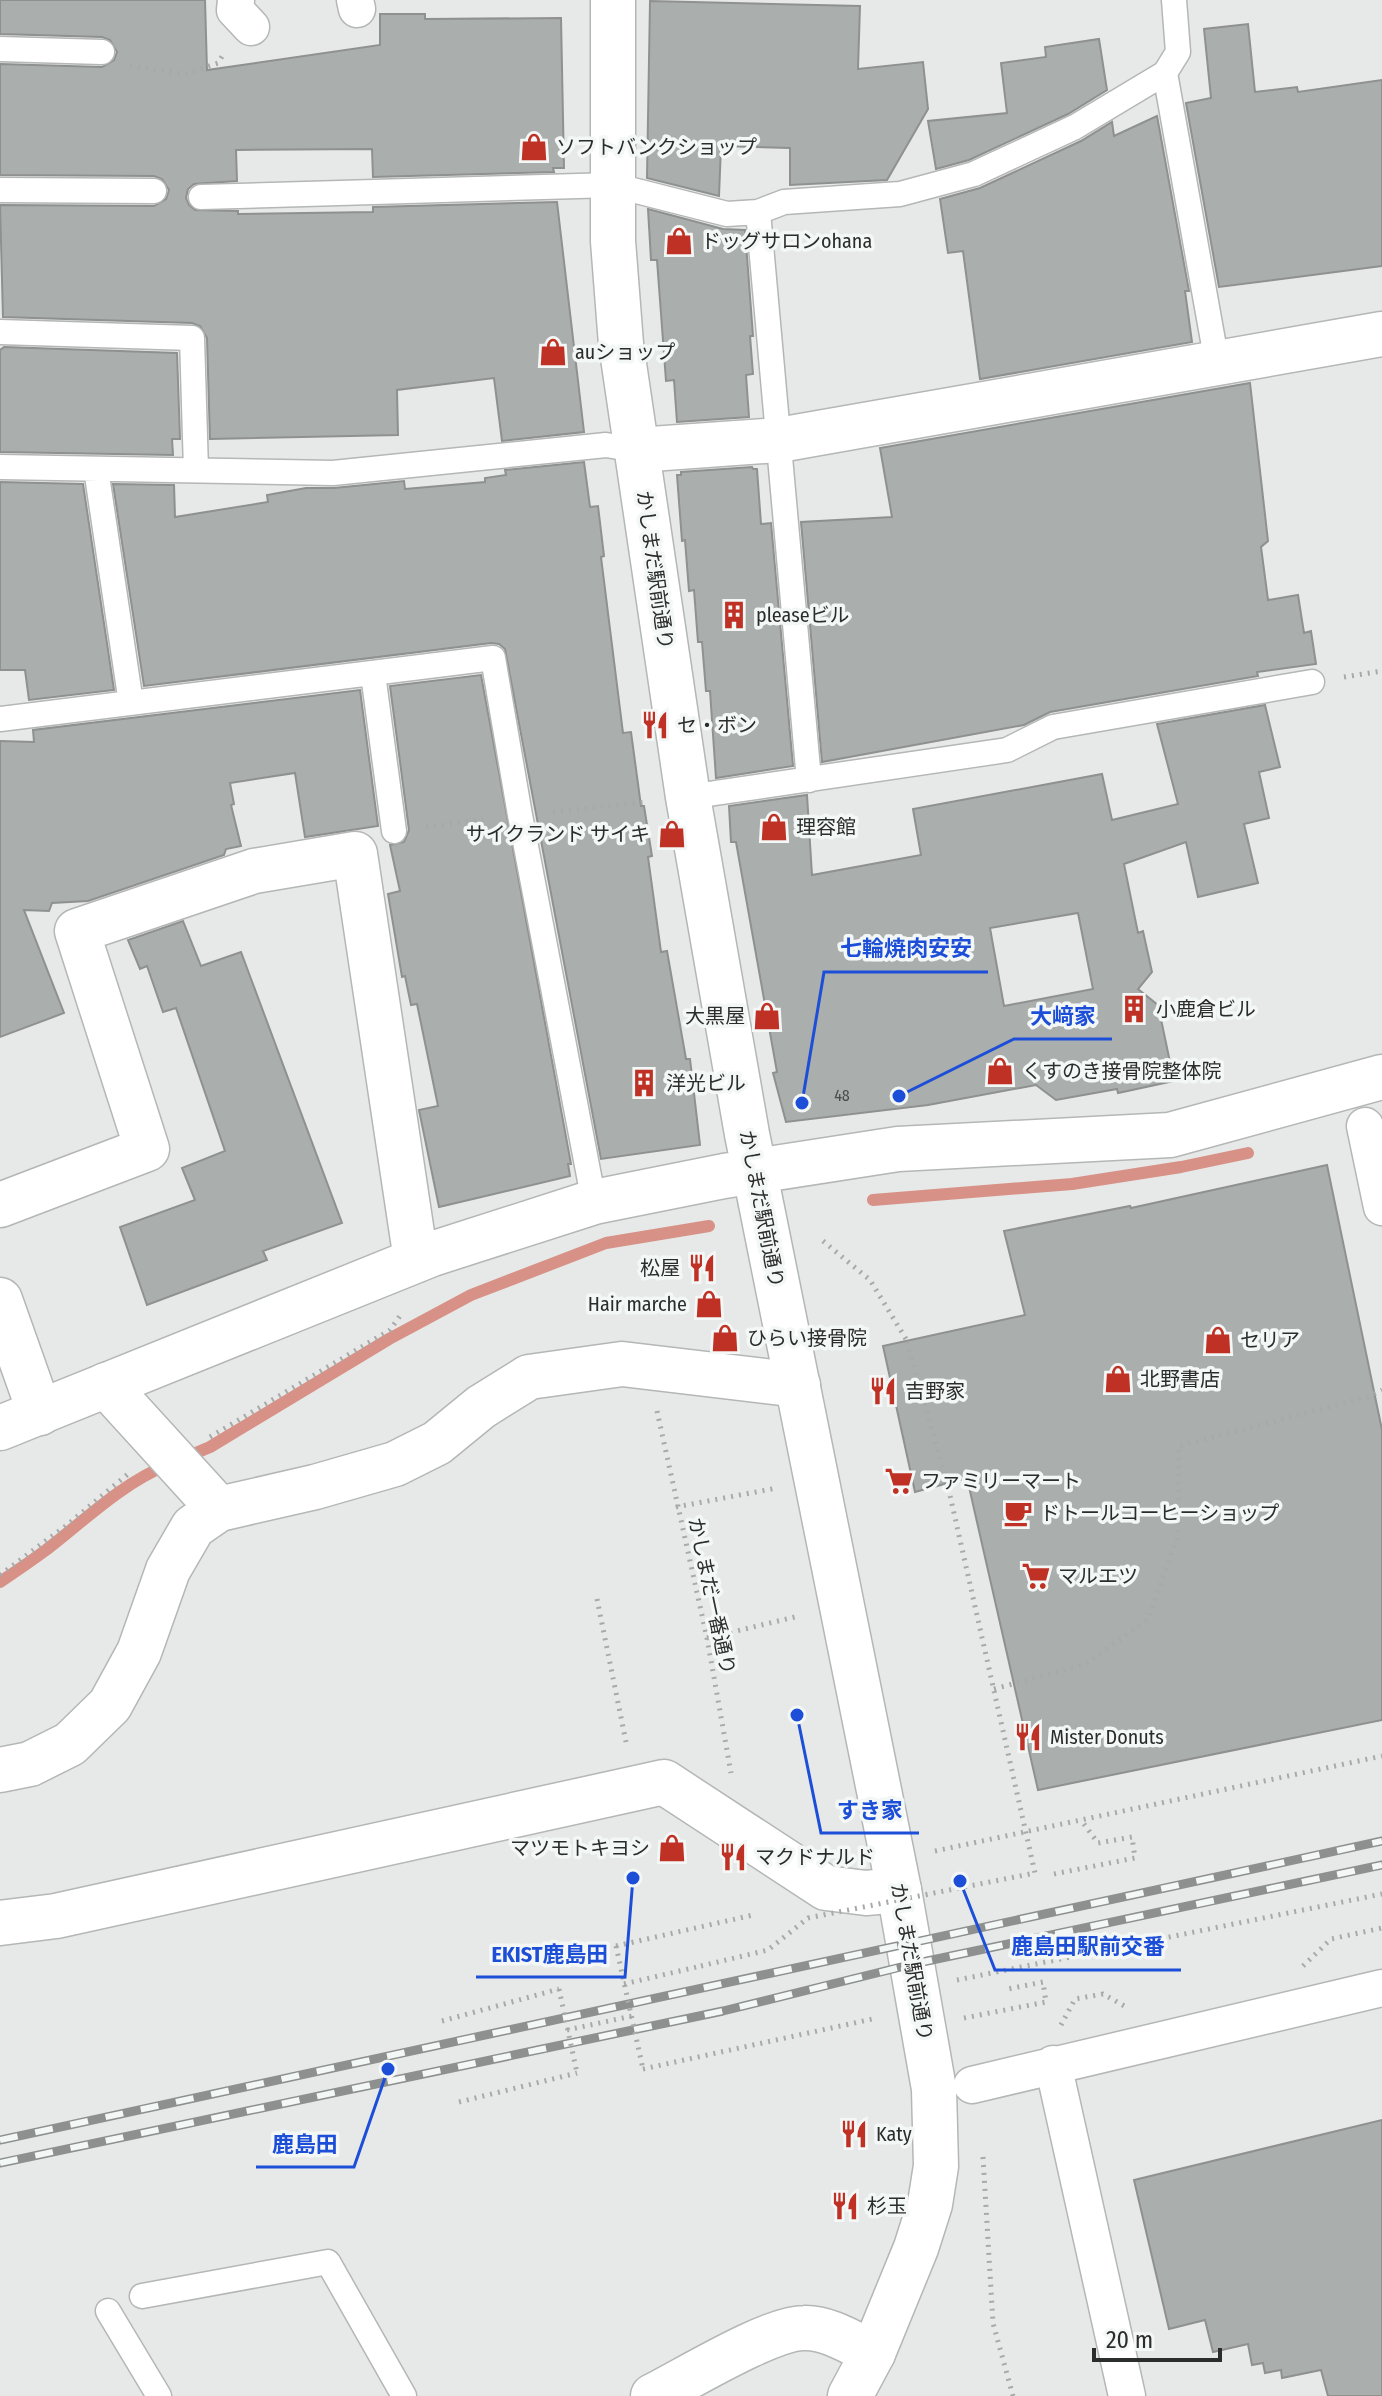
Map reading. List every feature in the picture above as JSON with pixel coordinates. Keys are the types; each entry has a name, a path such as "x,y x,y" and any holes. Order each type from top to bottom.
{"street":[{"name":"かしまだ駅前通り","path":"613,0 613,241 621,344 688,797 755,1171 899,1890 934,2089 936,2166 930,2204 916,2248 873,2353 850,2396"},
{"path":"637,450 779,440 1382,334"},
{"path":"0,1205 147,1149 77,931 254,871 355,854 416,1260"},
{"path":"0,1428 416,1260 594,1202 755,1171 898,1149 1170,1135 1382,1077"},
{"path":"1365,1126 1382,1207"},
{"path":"0,1300 40,1413"},
{"path":"0,1770 30,1764 70,1744 110,1705 139,1652 168,1570 193,1527 219,1509 315,1487 395,1464 437,1443 481,1407 529,1377 622,1364 798,1385"},
{"path":"106,1385 219,1509"},
{"path":"0,1923 72,1913 664,1782 826,1888 866,1893 899,1890"},
{"path":"972,2085 1382,1988"},
{"path":"1053,2064 1127,2396"},
{"path":"653,2396 776,2333 805,2327 833,2334 873,2353"}],"lane":[{"path":"201,197 613,185 727,214 758,212 784,202 900,194 974,174 1075,127 1165,73 1178,52 1174,0"},
{"path":"0,49 102,52"},
{"path":"1165,73 1217,363"},
{"path":"0,190 154,191"},
{"path":"758,212 809,780"},
{"path":"0,332 192,338 196,470"},
{"path":"0,467 333,473 606,445 637,450"},
{"path":"96,469 131,703"},
{"path":"0,719 493,658 594,1202"},
{"path":"373,674 394,831"},
{"path":"688,797 1007,750 1053,727 1312,682"},
{"path":"142,2296 328,2262 404,2396"},
{"path":"108,2311 159,2396"}],"path":[{"path":"102,52 115,64 186,74 218,63 244,15"},
{"path":"394,831 688,797"},
{"path":"624,1984 768,1950 808,1918 1035,1873 947,1482 906,1339 870,1280 823,1241"},
{"name":"かしまだ一番通り","path":"648,1367 676,1507 707,1638 740,1834"},
{"path":"994,1689 1086,1664 1148,1619 1178,1536 1179,1446 1368,1397 1382,1390"},
{"path":"676,1507 782,1487"},
{"path":"597,1599 635,1787"},
{"path":"707,1638 807,1614"},
{"path":"933,1851 1382,1756"},
{"path":"1054,1874 1135,1858 1132,1837 1098,1843 1081,1820"},
{"path":"944,1983 1382,1894"},
{"path":"753,1915 616,1946 643,2069 891,2014"},
{"path":"1381,1928 1382,1937"},
{"path":"955,2020 1046,2002 1043,1982 1008,1989"},
{"path":"442,2021 559,1989 577,2073 459,2102"},
{"path":"567,2030 632,2016"},
{"path":"983,2157 993,2323 1013,2396"}],"building":[{"path":"0,0 205,0 207,70 380,45 380,14 425,14 425,19 561,18 564,168 553,168 554,172 373,177 372,149 236,150 237,181 194,184 188,189 186,198 195,210 238,211 238,214 373,212 373,207 557,202 584,432 502,441 494,378 397,390 398,435 210,439 207,338 200,326 192,323 3,317 0,205 154,206 166,199 169,190 162,179 154,176 0,175 0,64 102,67 114,60 117,52 110,40 102,37 0,34"},
{"path":"650,1 860,6 858,69 923,62 928,109 887,180 790,185 790,148 721,146 719,196 647,178"},
{"path":"1248,24 1255,92 1297,87 1298,92 1382,80 1382,266 1219,287 1186,103 1211,98 1204,29"},
{"path":"1099,39 1107,90 1068,114 969,160 936,169 928,121 1007,113 1001,63 1046,57 1045,47"},
{"path":"1157,116 1189,291 1185,291 1192,342 980,379 963,251 948,253 940,199 980,188 1081,141 1112,122 1114,136"},
{"path":"648,209 723,229 745,230 753,336 750,336 753,374 746,375 749,417 677,422 674,380 666,381 657,260 651,260"},
{"path":"4,347 177,353 180,439 172,439 173,455 0,452 0,350"},
{"path":"1250,383 1268,541 1261,547 1268,600 1298,595 1304,633 1311,631 1316,664 1257,672 1258,676 1050,712 1024,725 822,762 801,522 892,517 880,448"},
{"path":"584,462 590,507 598,506 604,556 601,557 623,733 631,732 641,806 644,806 652,856 648,857 661,952 667,951 686,1059 690,1059 700,1145 601,1159 505,649 491,643 144,686 113,484 174,485 175,517 268,502 267,495 306,488 404,481 405,489 485,482 485,478 506,475 505,470"},
{"path":"757,469 761,524 771,523 793,766 716,778 710,691 706,691 702,642 698,642 694,590 689,591 677,475 681,472"},
{"path":"0,482 83,484 114,690 29,700 25,670 0,670"},
{"path":"481,675 571,1164 568,1164 570,1176 439,1207 419,1110 438,1106 417,1004 411,1005 405,976 402,977 388,894 400,891 390,845 404,842 409,830 390,686"},
{"path":"360,690 378,826 305,837 295,773 230,783 234,804 231,805 241,846 226,849 224,855 88,901 52,903 49,911 24,910 64,1013 0,1037 0,741 34,742 33,730"},
{"path":"1265,705 1280,767 1259,772 1269,818 1244,824 1258,883 1198,897 1186,842 1124,864 1138,933 1143,931 1152,972 1138,989 1158,1005 1174,1081 1118,1093 1117,1089 1056,1100 1036,1085 928,1105 786,1122 773,1073 777,1072 736,842 731,842 729,806 807,795 812,875 921,855 913,809 1102,774 1112,820 1178,804 1157,724","holes":["1078,913 1093,989 1004,1006 990,928"]},
{"path":"183,921 201,966 241,952 342,1223 263,1251 267,1260 147,1305 120,1227 195,1200 182,1168 225,1151 176,1008 163,1012 147,966 140,969 128,940"},
{"path":"1327,1165 1382,1430 1382,1720 1038,1790 967,1478 915,1492 883,1346 1025,1315 1004,1231 1131,1208"},
{"path":"1382,2120 1382,2396 1328,2396 1321,2370 1282,2378 1281,2370 1265,2373 1263,2363 1252,2365 1248,2344 1213,2352 1205,2320 1169,2329 1134,2180"}],"waterway":[{"path":"873,1200 1072,1184 1248,1153"},
{"path":"184,1458 210,1447 389,1339 471,1295 606,1243 709,1226"},
{"path":"0,1582 119,1492 167,1465"}],"railway":[{"path":"0,2140 1382,1841"},
{"path":"0,2163 723,2011 913,1964 1382,1865"}],"place":[{"name":"ソフトバンクショップ","path":"534,147"},
{"name":"ドッグサロンohana","path":"679,241"},
{"name":"auショップ","path":"553,352"},
{"name":"pleaseビル","path":"734,615"},
{"name":"セ・ボン","path":"655,725"},
{"name":"理容館","path":"774,827"},
{"name":"サイクランド サイキ","path":"672,834"},
{"name":"小鹿倉ビル","path":"1134,1009"},
{"name":"大黒屋","path":"767,1016"},
{"name":"くすのき接骨院整体院","path":"1000,1071"},
{"name":"洋光ビル","path":"644,1083"},
{"name":"大﨑家","path":"899,1096"},
{"name":"七輪焼肉安安","path":"802,1103"},
{"name":"松屋","path":"702,1268"},
{"name":"Hair marche","path":"709,1304"},
{"name":"ひらい接骨院","path":"725,1338"},
{"name":"セリア","path":"1218,1340"},
{"name":"北野書店","path":"1118,1379"},
{"name":"吉野家","path":"883,1391"},
{"name":"ファミリーマート","path":"899,1481"},
{"name":"ドトールコーヒーショップ","path":"1018,1513"},
{"name":"マルエツ","path":"1036,1576"},
{"name":"すき家","path":"797,1715"},
{"name":"Mister Donuts","path":"1028,1737"},
{"name":"マツモトキヨシ","path":"672,1848"},
{"name":"マクドナルド","path":"733,1857"},
{"name":"EKIST鹿島田","path":"633,1878"},
{"name":"鹿島田駅前交番","path":"960,1881"},
{"name":"鹿島田","path":"388,2069"},
{"name":"Katy","path":"854,2134"},
{"name":"杉玉","path":"845,2206"}]}
